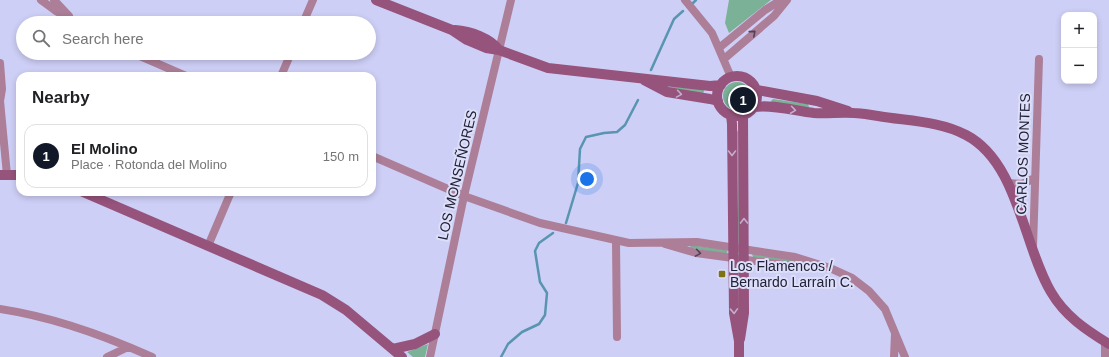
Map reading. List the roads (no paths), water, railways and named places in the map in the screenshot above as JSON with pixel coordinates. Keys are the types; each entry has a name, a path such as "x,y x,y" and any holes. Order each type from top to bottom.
{"street":[{"path":"41,0 65,16"},
{"path":"54,0 69,16"},
{"path":"306,16 313,0"},
{"path":"376,0 452,30 472,42 489,49 499,50 529,62 554,69 644,80 662,80 712,87 721,85 731,77 739,76 747,78 753,83 757,90 757,99 754,107"},
{"name":"LOS MONSEÑORES","path":"430,357 464,196 511,0"},
{"path":"685,0 705,23 719,48 731,77"},
{"path":"719,48 765,10 781,0"},
{"path":"724,59 767,22 787,0"},
{"name":"CARLOS MONTES","path":"1033,250 1039,59"},
{"path":"149,60 177,72"},
{"path":"283,72 288,60"},
{"path":"0,63 2,89 0,101 3,175 16,175"},
{"path":"644,80 667,92 718,102"},
{"path":"721,85 718,93 718,102 723,109 731,114 743,115 754,107 766,106 824,114 854,113"},
{"path":"757,90 817,101 854,113 937,125 959,132 974,140 991,155 1001,168 1047,284 1057,302 1079,324 1107,343 1105,357"},
{"path":"731,114 734,313 739,341 739,357"},
{"path":"739,341 744,321 743,115"},
{"path":"376,158 464,196 540,223 628,243 664,244 689,242 795,256 814,264 837,270 864,286 880,302 895,330 905,357"},
{"path":"1008,183 1022,184 1035,178"},
{"path":"733,190 743,190"},
{"path":"92,196 330,300 354,316 402,357"},
{"path":"208,246 229,196"},
{"path":"616,241 617,337"},
{"path":"664,244 687,251 744,260 785,265 814,264"},
{"path":"0,309 60,322 152,357"},
{"path":"894,357 895,330"},
{"path":"393,349 415,344 435,334"},
{"path":"107,357 128,347"}],"waterway":[{"path":"693,3 696,0"},
{"path":"651,70 674,19 683,11"},
{"path":"566,223 578,183 580,149 586,137 617,132 625,125 638,100"},
{"path":"501,357 508,344 522,332 539,324 545,315 547,293 540,282 535,251 539,243 553,233"}],"place":[{"name":"El Molino","path":"743,100"},
{"name":"Los Flamencos / Bernardo Larraín C.","path":"722,274"}]}
